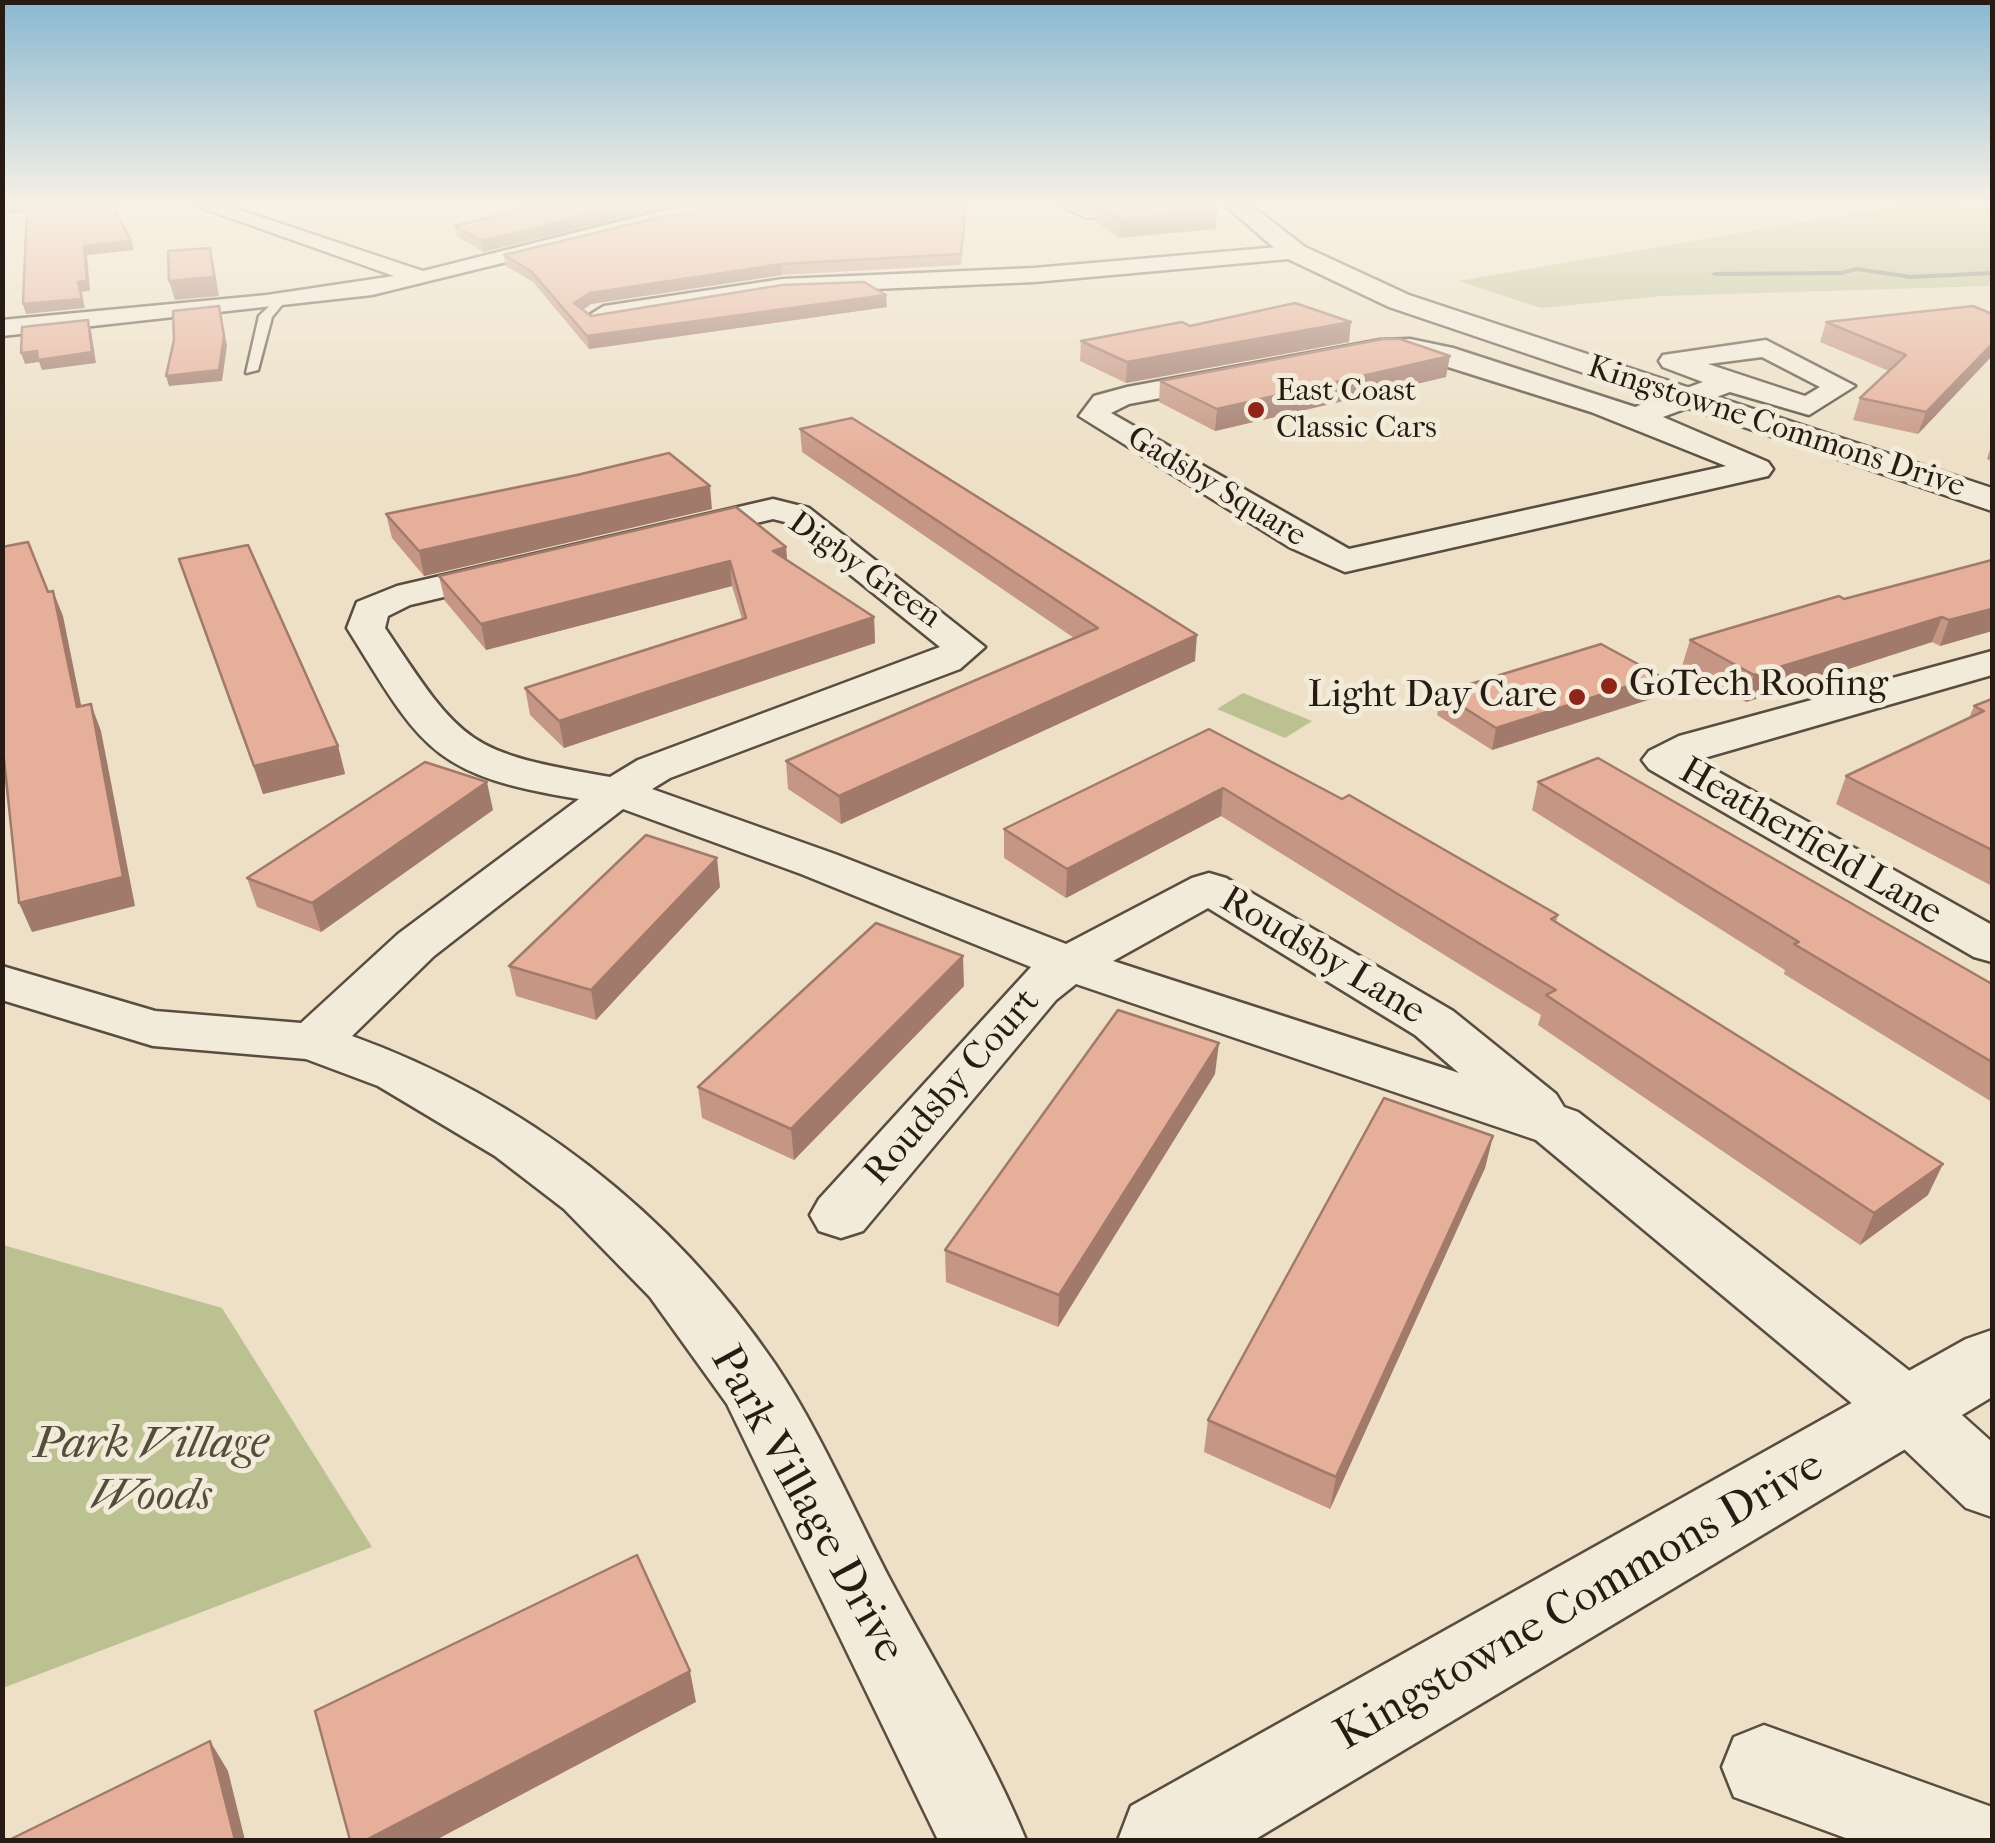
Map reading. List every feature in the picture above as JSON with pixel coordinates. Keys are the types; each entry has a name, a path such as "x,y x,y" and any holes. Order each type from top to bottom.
{"street":[{"path":"2,328 334,291"},
{"path":"592,316 751,291"},
{"name":"Kingstowne Commons Drive","path":"1383,291 1437,313 1992,500"},
{"name":"Gadsby Square","path":"1410,347 1442,354 1632,419 1724,452 1757,469 1344,561 1301,540 1094,416 1104,402 1127,396 1380,348 1410,347"},
{"path":"1632,419 1729,382 1809,406 1841,386 1766,348 1673,360 1729,382"},
{"name":"Digby Green","path":"313,1042 416,945 617,792 654,769 946,661 965,647 797,515 773,510 398,596 370,610 366,628 434,730 459,752 496,768 617,792"},
{"name":"Heatherfield Lane","path":"1992,663 1694,745 1664,760 1992,946"},
{"name":"Roudsby Lane","path":"617,792 818,864 1069,964 1557,1126"},
{"name":"Roudsby Lane","path":"1069,964 1209,888 1434,1023 1910,1410 1992,1486"},
{"name":"Roudsby Court","path":"841,1215 1037,988 1069,964"},
{"name":"Park Village Drive","path":"2,982 153,1028 313,1042 398,1074 516,1141 585,1192 673,1280 752,1386 983,1840"},
{"name":"Kingstowne Commons Drive","path":"1165,1840 1992,1360"},
{"path":"1764,1767 1966,1840"},
{"path":"1980,1840 1992,1825"}],"lane":[{"path":"251,370 266,316 280,299"}],"green space":[{"path":"1489,291 1827,291 1663,296 1541,308"},
{"path":"1243,693 1312,721 1285,738 1217,709"},
{"name":"Park Village Woods","path":"3,1245 222,1308 372,1547 3,1688"}],"building":[{"path":"24,291 80,291 82,299 23,304"},
{"path":"548,291 603,291 590,293 574,303 591,316 745,291 879,291 886,295 587,336"},
{"path":"1295,303 1351,322 1127,362 1081,341 1182,322 1190,326"},
{"path":"219,306 224,336 219,370 166,376 174,340 173,311"},
{"path":"1973,306 1992,314 1992,344 1926,412 1860,398 1906,355 1826,322"},
{"path":"88,320 92,352 38,360 37,351 21,353 22,327"},
{"path":"1400,339 1450,356 1217,409 1160,381"},
{"path":"852,418 1197,635 839,796 786,761 1098,628 800,429"},
{"path":"669,453 710,486 419,551 386,514 577,475"},
{"path":"736,507 786,547 773,551 874,617 559,721 525,688 746,618 730,561 481,624 439,576"},
{"path":"28,542 48,592 53,591 77,707 91,704 123,877 19,903 2,740 2,547"},
{"path":"248,545 338,746 254,766 179,559"},
{"path":"1992,560 1992,609 1949,620 1942,617 1754,675 1690,640 1839,596 1844,599"},
{"path":"1601,644 1660,676 1496,728 1441,693"},
{"path":"1992,699 1992,850 1846,776 1984,711 1974,706"},
{"path":"1209,729 1342,799 1349,795 1558,915 1551,919 1943,1164 1874,1213 1546,995 1556,990 1223,788 1067,869 1004,829"},
{"path":"1598,758 1992,984 1992,1062 1794,944 1799,942 1538,782"},
{"path":"425,762 487,782 312,903 247,878"},
{"path":"646,835 717,858 591,990 509,966"},
{"path":"876,923 963,956 791,1129 698,1087"},
{"path":"1118,1010 1219,1043 1059,1295 945,1250"},
{"path":"1384,1098 1493,1136 1336,1477 1208,1420"},
{"path":"637,1555 690,1671 366,1840 350,1840 315,1711"},
{"path":"210,1741 235,1840 9,1840"}],"place":[{"name":"East Coast Classic Cars","path":"1256,410"},
{"name":"GoTech Roofing","path":"1609,686"},
{"name":"Light Day Care","path":"1577,697"}]}
